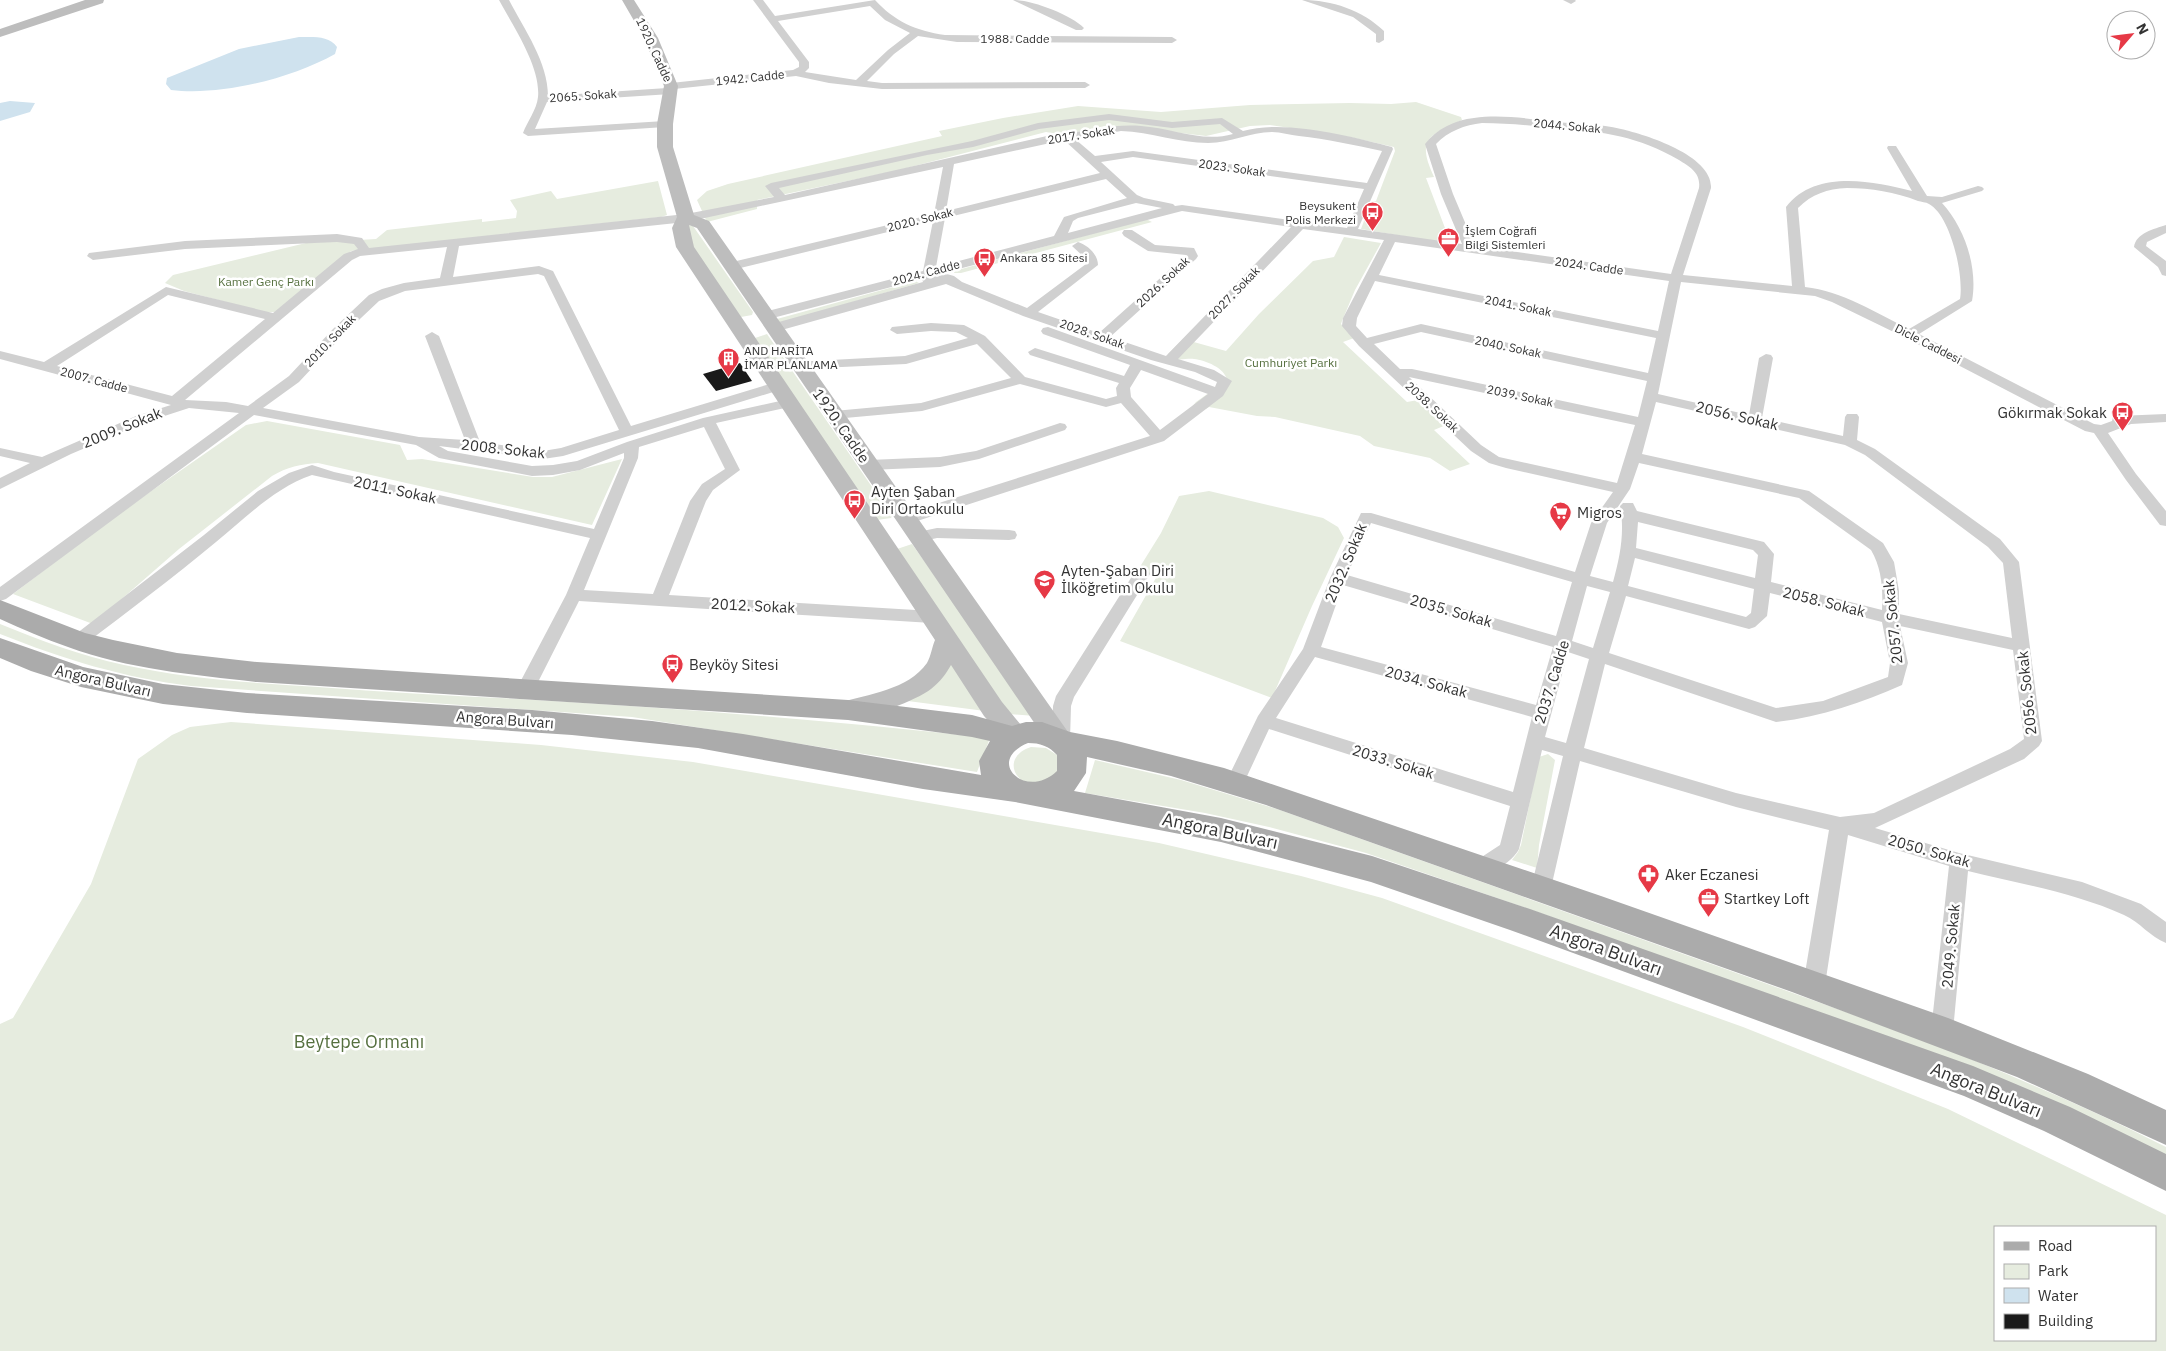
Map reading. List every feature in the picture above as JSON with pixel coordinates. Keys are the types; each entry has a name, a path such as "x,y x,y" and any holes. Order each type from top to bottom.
{"main road":[{"path":"0,33 98,0"},
{"name":"1920. Cadde","path":"628,0 645,26 666,70 671,89 665,124 665,147 686,218 703,225 1061,740"},
{"name":"1920. Cadde","path":"686,218 681,223 680,228 685,247 742,329 783,394 993,709 1014,737"},
{"path":"742,329 769,322"},
{"path":"874,530 912,528"},
{"path":"887,548 912,528"},
{"path":"0,609 78,641 142,657 209,666 316,676 848,710 972,726 1014,737"},
{"path":"848,710 890,697 921,682 938,666 947,640"},
{"name":"Angora Bulvarı","path":"0,648 64,673 147,692 248,703 654,732 812,757 950,784 1019,792 1221,830 1300,849 1407,879 1973,1083 2057,1118 2166,1173"},
{"path":"1019,792 1000,780 993,765 998,750 1014,737 1039,732 1061,740 1117,750 1235,782 1366,826 1942,1031 2050,1073 2166,1128"},
{"name":"Angora Bulvarı","path":"1019,792 1048,792 1067,780 1073,769 1074,757 1061,740"}],"street":[{"name":"2065. Sokak","path":"504,0 540,74 544,91 542,99 671,89"},
{"name":"1942. Cadde","path":"671,89 796,73 804,68 804,62 774,19 758,0"},
{"path":"1018,0 1044,10 1079,28"},
{"path":"1307,0 1358,15 1374,25 1381,33 1379,40"},
{"path":"774,19 871,2"},
{"name":"1988. Cadde","path":"871,2 895,23 916,33 957,39 1172,40"},
{"path":"858,84 891,52 916,33"},
{"path":"796,73 858,84 914,87 1000,84 1085,85"},
{"path":"542,99 528,133 665,124"},
{"path":"782,199 771,186 927,152 973,144 1038,126 1083,119 1109,117 1172,125 1222,121 1242,134"},
{"name":"2044. Sokak","path":"1470,249 1434,158 1430,144 1432,140 1454,127 1472,121 1509,121 1609,130 1630,134 1653,142 1699,170 1706,180 1676,278"},
{"path":"1038,126 1046,134 1068,138 1127,193 1155,209 1162,223"},
{"name":"2017. Sokak","path":"181,403 348,257 366,252 686,218 949,163 1052,139 1068,138 1121,128 1144,129 1192,139 1209,140 1227,139 1242,134 1272,129 1334,137 1388,149 1351,232"},
{"path":"1892,148 1928,199 1942,209 1956,233 1969,282 1966,301 1909,334"},
{"name":"2023. Sokak","path":"1092,160 1133,154 1372,187"},
{"path":"928,286 949,163"},
{"name":"2020. Sokak","path":"732,266 1108,175"},
{"path":"1799,290 1792,207 1798,199 1820,189 1853,183 1876,185 1928,199 1978,189"},
{"path":"1059,239 1068,220 1074,216 1137,199"},
{"name":"2024. Cadde","path":"769,322 930,272 1059,239 1155,209 1182,208 1676,278"},
{"name":"2024. Cadde","path":"769,322 928,286 1204,212"},
{"name":"2027. Sokak","path":"1169,361 1300,225"},
{"path":"2166,229 2148,236 2141,241 2140,246 2164,265 2166,272"},
{"name":"2026. Sokak","path":"1102,337 1192,256 1190,251 1152,248 1128,233"},
{"path":"93,256 184,245 337,238 358,240 366,252"},
{"name":"2038. Sokak","path":"1391,238 1349,323 1352,330 1476,448 1494,460 1622,489"},
{"path":"446,281 454,242"},
{"path":"1028,313 1092,265 1092,258 1078,246"},
{"name":"2010. Sokak","path":"0,595 294,379 338,332 374,298 386,292 404,287 523,271 539,270 549,274 630,439"},
{"name":"2028. Sokak","path":"928,286 1137,365 1218,393 1225,381 1216,375 1028,313 930,272"},
{"name":"2041. Sokak","path":"1372,277 1664,336"},
{"name":"Dicle Caddesi","path":"1676,278 1825,294 1909,334 2053,409 2096,425"},
{"name":"2037. Cadde","path":"1481,868 1499,857 1509,848 1534,741 1581,579 1599,523 1622,489 1634,456 1650,397 1676,278"},
{"path":"46,367 166,291 276,318"},
{"path":"897,330 931,327 959,328 980,339 1020,380 1106,403 1124,398 1159,438"},
{"name":"2040. Sokak","path":"1364,343 1421,328 1654,378"},
{"path":"432,336 474,446"},
{"path":"799,365 906,360 980,339"},
{"path":"1035,352 1127,382"},
{"name":"2007. Cadde","path":"0,355 181,403"},
{"path":"1755,420 1766,358"},
{"name":"2028. Sokak","path":"1124,398 1123,388 1137,365"},
{"name":"2039. Sokak","path":"1396,373 1412,373 1643,422"},
{"path":"834,415 922,408 1020,380"},
{"path":"912,528 1159,438 1218,393"},
{"path":"419,442 444,455 532,470 580,465 630,439 708,421 783,394"},
{"name":"2008. Sokak","path":"251,411 419,442 474,446 543,455 630,439 783,394"},
{"name":"2056. Sokak","path":"1534,741 1736,800 1840,825 1877,820 2017,754 2033,741 2011,562 1994,543 1870,452 1850,442 1650,397"},
{"name":"2009. Sokak","path":"0,484 43,462 181,403 226,406 251,411"},
{"path":"1850,442 1852,417"},
{"path":"2166,418 2128,420 2096,425 2131,477 2166,520"},
{"path":"659,600 698,501 707,487 733,470 708,421"},
{"path":"869,466 940,462 979,455 1060,426"},
{"path":"526,688 574,595 600,534 631,458 630,439"},
{"path":"0,452 43,462"},
{"name":"2057. Sokak","path":"1599,656 1776,715 1805,713 1847,702 1896,681 1899,663 1890,618 1891,591 1886,562 1877,547 1804,494 1634,456"},
{"name":"2011. Sokak","path":"78,641 210,539 263,494 294,476 312,470 331,476 600,534"},
{"path":"1541,888 1573,752 1599,656 1620,589 1628,551 1631,515 1622,489"},
{"path":"1581,579 1749,623 1759,616 1766,554 1758,546 1631,515"},
{"name":"2032. Sokak","path":"1235,782 1264,721 1311,650 1338,578 1366,516 1581,579"},
{"path":"912,528 937,533 1009,535"},
{"name":"2058. Sokak","path":"1628,551 1890,618 2022,646"},
{"path":"1061,740 1061,715 1065,696 1142,574"},
{"name":"2035. Sokak","path":"1338,578 1599,656"},
{"name":"2012. Sokak","path":"574,595 932,616"},
{"name":"2034. Sokak","path":"1311,650 1542,713"},
{"name":"2033. Sokak","path":"1264,721 1521,802"},
{"path":"1814,985 1840,825"},
{"name":"2050. Sokak","path":"1840,825 1958,861 2082,890 2134,910 2166,934"},
{"name":"2049. Sokak","path":"1942,1031 1958,861"}],"green space":[{"path":"1416,102 1461,117 1462,120 1434,135 1426,146 1426,154 1434,177 1426,178 1445,228 1450,229 1455,241 1450,244 1361,229 1371,202 1376,201 1395,151 1394,147 1350,137 1270,125 1250,126 1206,136 1120,126 1105,126 1062,135 1046,132 895,171 757,200 757,209 707,222 697,200 707,191 728,184 942,136 939,131 1078,106 1161,112 1250,105 1391,104"},
{"name":"Kamer Genç Parkı","path":"658,181 667,215 351,251 275,312 264,312 184,291 165,283 173,275 306,243 376,239 387,230 482,219 482,222 516,218 517,211 510,200 551,191 557,199"},
{"path":"1146,219 1152,222 961,273 954,273 954,271"},
{"path":"686,224 693,226 753,312 752,315 741,317 692,249"},
{"name":"Cumhuriyet Parkı","path":"1344,237 1381,243 1355,290 1341,324 1354,338 1343,342 1407,402 1418,400 1446,425 1434,430 1470,464 1450,471 1430,458 1374,446 1360,436 1275,417 1257,416 1209,407 1202,411 1191,408 1196,402 1227,380 1219,368 1209,363 1194,359 1177,359 1168,354 1183,339 1226,351 1259,314 1313,261 1334,257"},
{"path":"915,281 919,283 780,323 777,319"},
{"path":"767,334 892,516 891,518 877,520 755,338"},
{"path":"267,421 400,445 407,460 422,459 533,477 552,477 622,459 592,525 318,463 300,465 283,470 272,476 179,549 93,624 13,594 114,517 246,425"},
{"path":"1209,491 1323,518 1338,527 1344,538 1272,698 1120,641 1157,576 1138,570 1161,533 1179,496"},
{"path":"912,544 1035,716 1009,714 897,549"},
{"path":"0,624 45,642 92,657 148,670 196,677 368,691 696,711 990,738 977,772 632,717 191,686 118,673 47,652 0,634"},
{"path":"948,660 985,711 900,700"},
{"name":"Beytepe Ormanı","path":"231,722 541,745 693,762 1159,843 1301,876 1382,898 1743,1027 1948,1109 2166,1215 2166,1351 0,1351 0,1024 13,1018 91,884 138,759 172,735 190,727"},
{"path":"1031,747 1046,748 1057,755 1059,772 1042,783 1033,784 1026,782 1019,778 1015,772 1015,758 1021,752"},
{"path":"1548,754 1555,760 1539,845 1537,868 1512,860 1521,845 1539,757"},
{"path":"1095,760 1181,780 1277,809 1930,1042 2049,1092 2166,1147 2166,1157 1549,916 1366,853 1269,827 1205,813 1085,793"}],"water":[{"path":"299,37 330,40 337,47 335,54 277,78 233,88 191,91 171,90 166,84 167,78 239,49"},
{"path":"10,101 35,103 30,112 0,121 0,103"}],"building":[{"name":"AND HARİTA İMAR PLANLAMA","path":"740,363 752,381 716,391 703,374"}],"place":[{"name":"Beysukent Polis Merkezi","path":"1372,232"},
{"name":"İşlem Coğrafi Bilgi Sistemleri","path":"1449,257"},
{"name":"Ankara 85 Sitesi","path":"984,277"},
{"name":"AND HARİTA İMAR PLANLAMA","path":"728,377"},
{"name":"Gökırmak Sokak","path":"2123,432"},
{"name":"Ayten Şaban Diri Ortaokulu","path":"855,520"},
{"name":"Migros","path":"1561,532"},
{"name":"Ayten-Şaban Diri İlköğretim Okulu","path":"1045,599"},
{"name":"Beyköy Sitesi","path":"673,684"},
{"name":"Aker Eczanesi","path":"1649,894"},
{"name":"Startkey Loft","path":"1708,918"}]}
